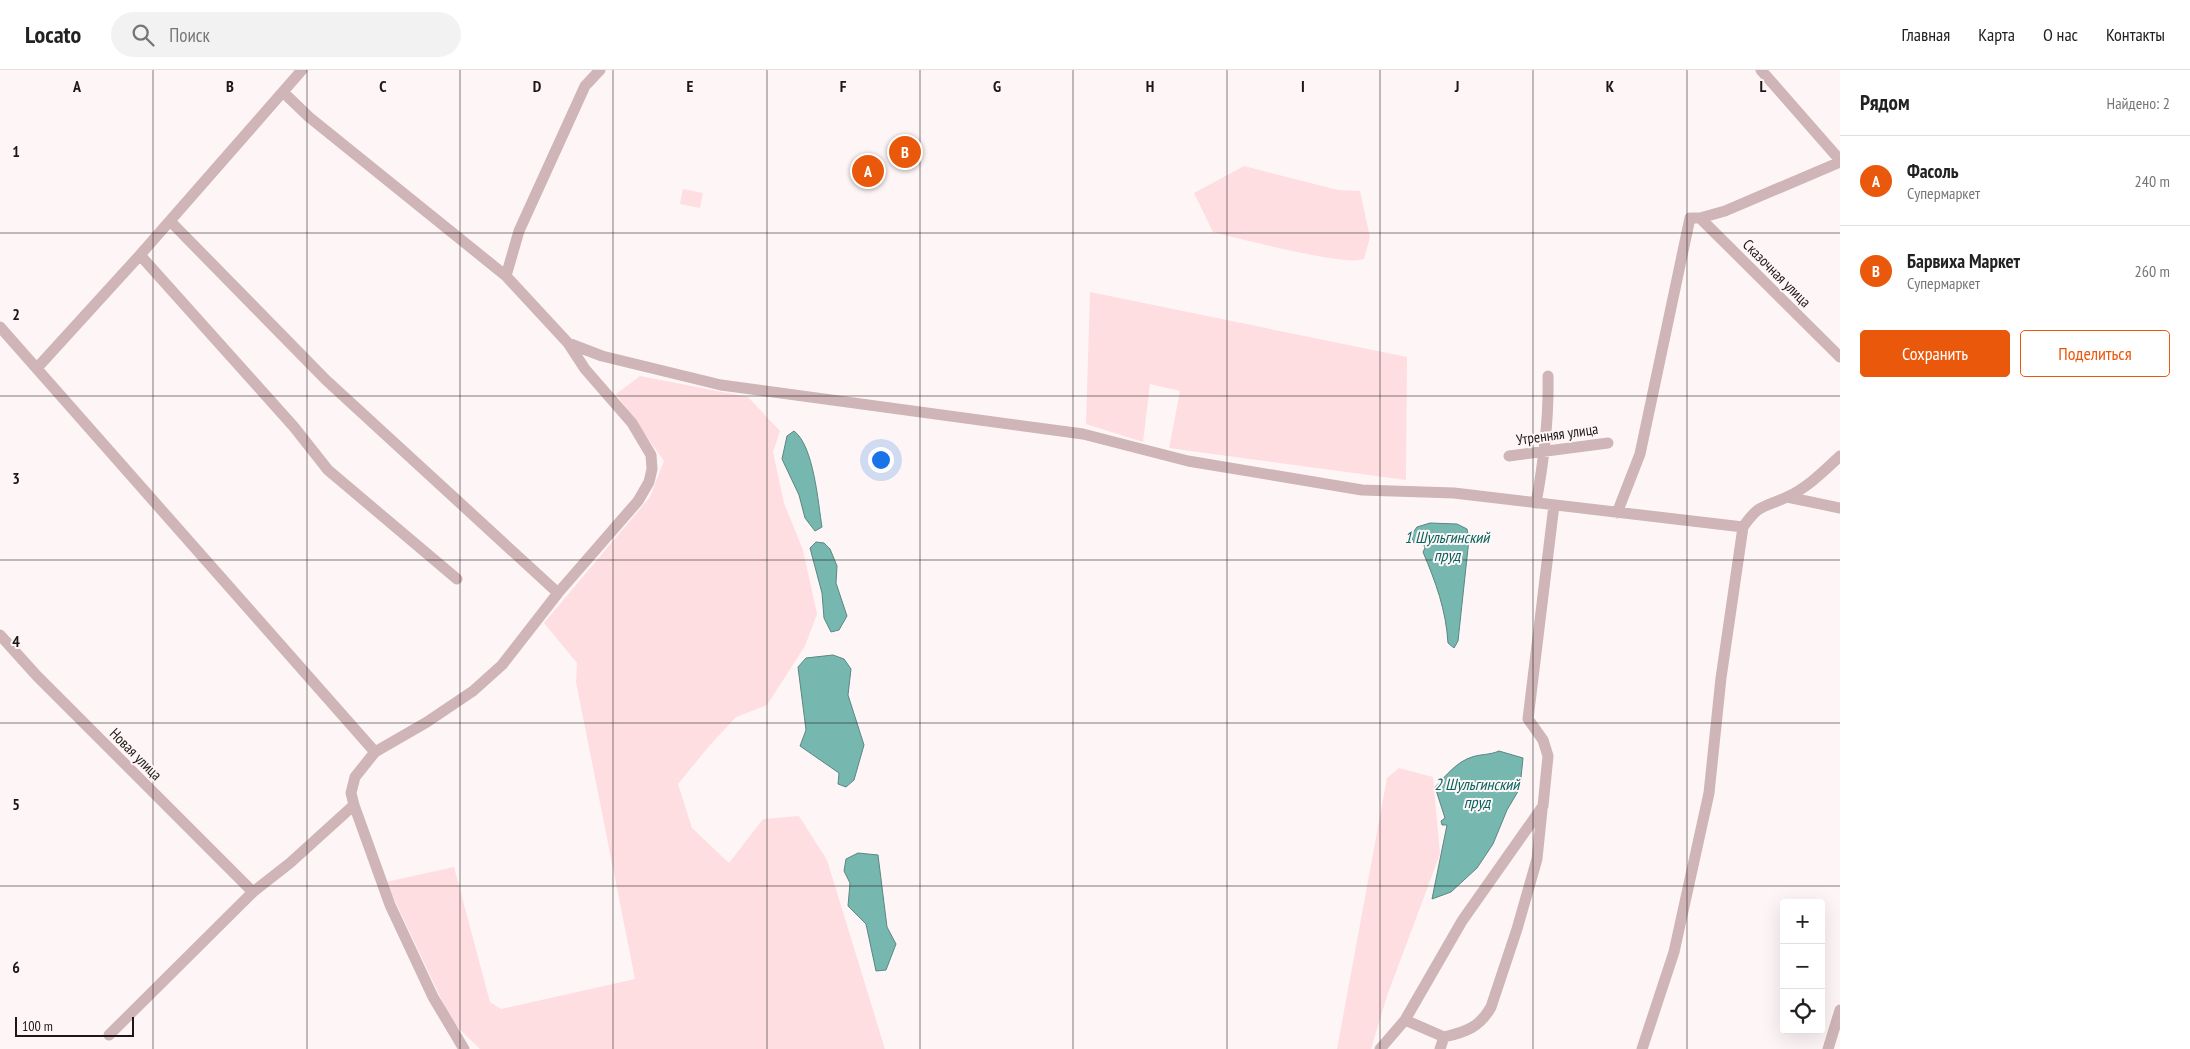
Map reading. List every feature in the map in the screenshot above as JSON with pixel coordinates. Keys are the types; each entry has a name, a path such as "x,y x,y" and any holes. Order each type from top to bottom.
{"street":[{"path":"36,368 140,255 302,70"},
{"path":"506,276 519,231 586,86 600,70"},
{"path":"1617,513 1640,454 1695,218 1725,211 1840,161 1761,70"},
{"path":"283,92 309,117 506,276 568,343 586,369 632,423 651,455 652,468 649,482 638,501 558,593 502,665 489,678 427,722 375,752 355,777 351,792 354,805 390,905 433,997 464,1049"},
{"name":"Сказочная улица","path":"1695,218 1840,357"},
{"path":"170,221 326,380 558,593"},
{"path":"140,255 294,427 328,470 458,579"},
{"path":"0,327 375,752"},
{"path":"568,343 602,356 721,385 1083,434 1188,461 1362,490 1454,493 1743,527"},
{"path":"1536,503 1545,451 1548,416 1548,376"},
{"name":"Утренняя улица","path":"1509,456 1608,443"},
{"path":"1642,1049 1674,952 1709,793 1721,678 1743,527 1754,512 1769,503 1787,497 1822,474 1840,456"},
{"path":"1787,497 1840,508"},
{"path":"1405,1020 1444,1037 1463,1033 1474,1028 1485,1017 1491,1006 1517,929 1537,859 1548,756 1543,740 1528,719 1554,505"},
{"name":"Новая улица","path":"0,635 37,676 253,892"},
{"path":"109,1035 253,892 290,863 354,805"},
{"path":"1380,1049 1405,1020 1462,921 1543,806"},
{"path":"1828,1049 1840,1010"},
{"path":"1440,1049 1444,1037"}],"shaded area":[{"path":"1244,166 1338,190 1360,191 1370,237 1364,259 1336,259 1315,256 1213,232 1194,193"},
{"path":"683,189 703,193 700,208 680,204"},
{"path":"1090,292 1407,357 1406,480 1169,448 1180,391 1150,384 1143,442 1086,424"},
{"path":"640,376 748,397 780,431 773,452 784,503 803,550 817,614 805,646 767,705 736,717 678,784 692,828 729,863 763,819 799,816 827,860 885,1049 480,1049 452,1022 386,882 454,867 490,1002 501,1009 635,979 576,682 577,663 544,623 650,497 664,461 616,394"},
{"path":"1399,768 1433,777 1440,854 1387,996 1371,1049 1337,1049 1387,778"}],"water":[{"path":"794,431 801,438 806,449 817,490 822,527 815,531 805,518 799,495 782,459 787,436"},
{"name":"1 Шульгинский пруд","path":"1430,523 1457,524 1467,529 1469,539 1458,641 1454,648 1448,643 1443,608 1423,552 1425,548 1423,542 1414,543 1411,535 1417,527"},
{"path":"816,542 824,543 830,549 837,566 836,583 847,616 839,630 831,632 824,618 822,593 810,548"},
{"path":"833,655 844,659 851,669 848,695 864,745 854,780 846,787 838,784 839,773 800,746 806,730 798,667 806,658"},
{"name":"2 Шульгинский пруд","path":"1499,751 1523,758 1520,788 1507,810 1493,844 1477,868 1451,892 1432,899 1447,825 1442,825 1441,821 1445,818 1435,787 1466,759"},
{"path":"858,853 878,855 887,927 896,944 886,970 876,971 866,924 848,906 850,883 844,871 846,859"}],"place":[{"name":"Барвиха Маркет","path":"905,152"},
{"name":"Фасоль","path":"868,171"}]}
